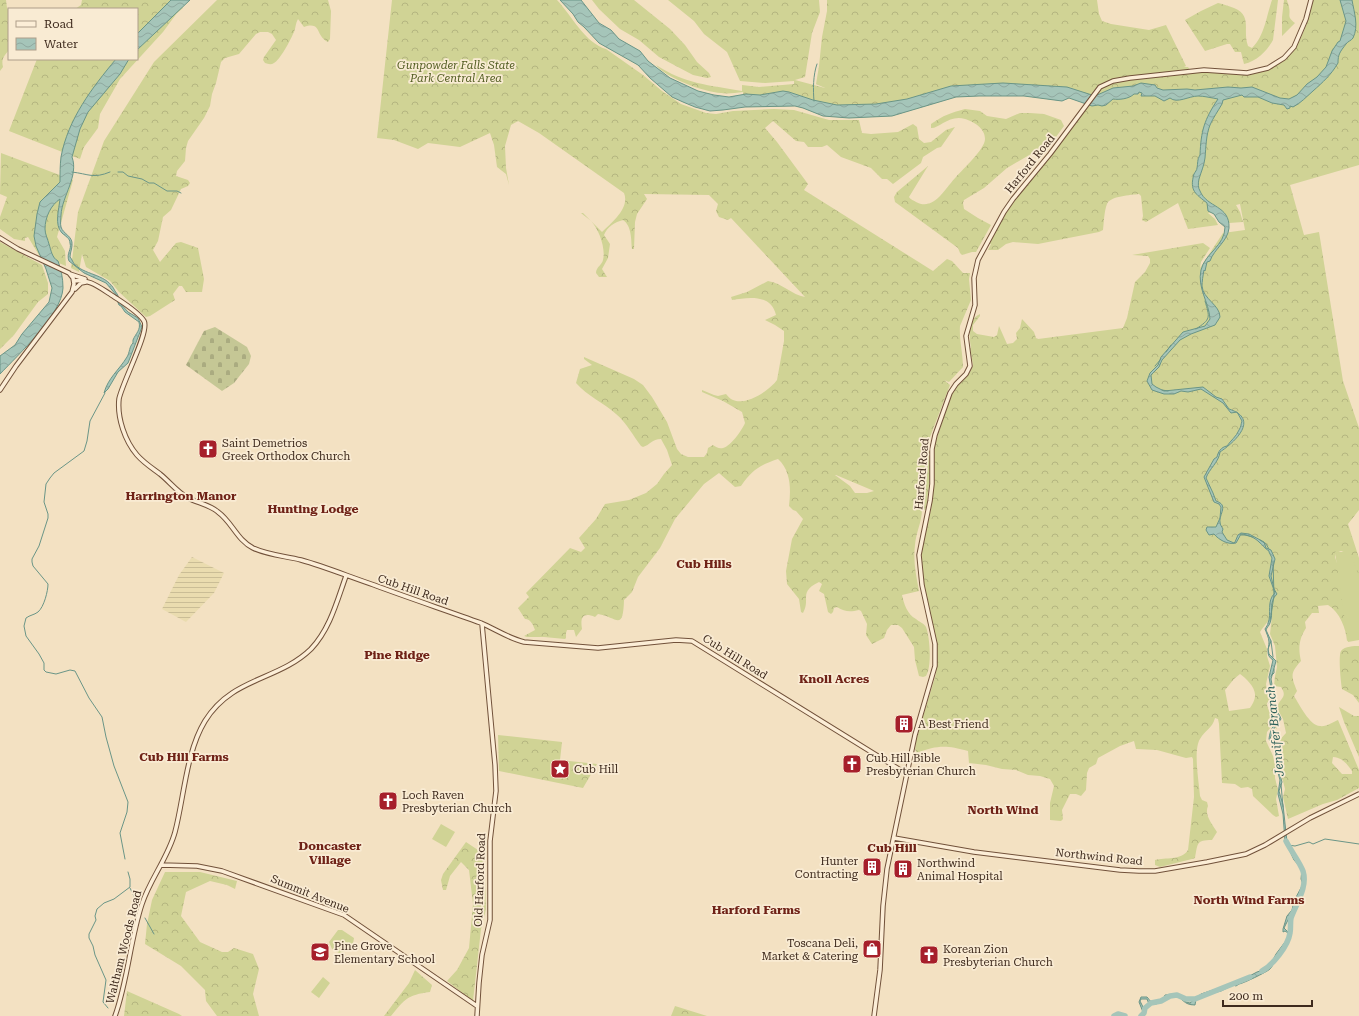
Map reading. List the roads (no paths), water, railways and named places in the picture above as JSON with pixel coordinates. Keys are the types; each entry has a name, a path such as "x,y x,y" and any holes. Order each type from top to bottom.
{"street":[{"name":"Harford Road","path":"874,1016 880,970 884,890 915,734 934,674 936,663 935,644 922,585 918,555 930,502 932,484 932,449 950,393 956,384 966,374 970,366 966,336 976,303 974,278 975,268 982,251 1008,205 1050,154 1095,92 1100,88 1108,83 1130,78 1204,70 1247,73 1268,68 1281,60 1292,49 1304,26 1310,0"},
{"path":"0,238 35,257 89,282"},
{"path":"68,272 74,281 75,286 72,292"},
{"name":"Cub Hill Road","path":"74,281 83,280 89,282 118,299 143,320 146,328 122,389 119,405 119,415 132,448 138,457 185,496 219,512 239,537 250,546 266,552 303,561 346,576 482,624 524,642 587,648 604,648 676,640 692,641 902,772 907,773"},
{"path":"0,390 16,366 72,292 81,283 89,282"},
{"name":"Waltham Woods Road","path":"115,1016 142,904 172,839 192,753 197,736 204,722 218,705 234,692 249,683 291,664 310,649 321,636 330,620 346,576"},
{"name":"Old Harford Road","path":"477,1016 482,955 490,920 490,841 496,791 482,624"},
{"name":"Northwind Road","path":"894,838 974,852 1120,870 1144,871 1241,856 1257,850 1318,814 1359,794"},
{"name":"Summit Avenue","path":"161,865 197,866 222,871 344,915 477,1006"}],"water":[{"path":"171,0 190,0 138,49 138,33"},
{"path":"560,0 581,0 599,23 611,30 619,39 640,51 648,61 670,78 698,91 729,97 746,94 760,95 783,91 837,105 876,104 907,99 951,86 1003,83 1067,87 1095,96 1113,88 1133,86 1141,83 1155,85 1157,88 1163,90 1252,87 1280,98 1289,99 1297,95 1326,67 1332,51 1340,41 1346,21 1340,0 1352,0 1356,29 1353,38 1341,51 1338,57 1338,63 1333,71 1299,104 1293,107 1290,106 1290,108 1287,109 1284,105 1272,103 1258,97 1244,97 1242,95 1223,100 1209,129 1206,141 1205,161 1198,184 1199,190 1203,197 1226,215 1229,228 1224,241 1210,261 1207,262 1205,271 1204,270 1202,286 1205,295 1217,309 1220,317 1215,325 1180,340 1151,375 1152,384 1164,391 1203,387 1216,397 1222,399 1229,409 1236,412 1231,413 1223,403 1201,389 1188,392 1181,391 1174,394 1164,394 1152,390 1147,381 1150,373 1158,365 1161,357 1183,332 1205,326 1210,319 1202,289 1200,277 1201,270 1206,259 1222,239 1225,227 1219,222 1214,214 1208,211 1207,203 1194,192 1192,184 1200,155 1204,126 1209,113 1218,99 1194,96 1180,100 1173,100 1170,98 1164,101 1155,96 1141,96 1142,93 1139,92 1138,94 1134,94 1127,98 1113,99 1106,105 1092,106 1069,98 1062,101 1024,96 956,97 892,116 849,118 823,116 795,106 745,107 710,111 695,107 672,97 650,78 638,65 599,43 578,22"},
{"path":"115,60 128,60 120,74 88,112 80,129 72,157 74,164 72,179 62,208 61,226 71,239 72,246 70,257 74,264 80,269 102,278 112,285 119,297 119,302 128,312 138,318 142,327 128,363 118,372 104,393 111,378 128,355 133,340 139,329 139,322 125,312 119,305 117,296 106,283 84,273 69,261 68,256 70,241 62,233 58,226 60,199 49,212 45,229 52,254 58,261 61,270 63,288 61,298 55,310 38,334 0,374 0,356 15,345 22,334 49,302 52,288 36,246 34,236 37,214 40,202 60,182 60,166 64,143 75,117 98,81"},
{"path":"1238,413 1243,419 1244,424 1242,430 1238,437 1220,452 1218,459 1206,478 1216,501 1223,507 1220,519 1223,529 1222,532 1227,540 1234,543 1227,543 1214,534 1209,535 1206,530 1207,527 1216,527 1220,518 1221,507 1219,504 1214,502 1204,477 1220,450 1227,446 1235,437 1242,421"},
{"path":"1241,533 1249,534 1264,542 1266,548 1271,550 1275,559 1271,576 1274,589 1277,594 1274,597 1272,604 1270,624 1266,630 1271,641 1268,648 1269,640 1265,629 1268,624 1272,596 1275,593 1269,576 1272,558 1269,551 1257,540 1241,534 1236,543 1234,543 1238,535"},
{"path":"1268,650 1269,654 1276,661 1271,679 1274,696 1270,702 1281,719 1273,730 1270,739 1275,741 1280,760 1275,751 1277,749 1274,742 1270,741 1269,739 1272,728 1280,720 1269,703 1272,694 1269,677 1273,660 1268,654"},
{"path":"1280,760 1278,768 1282,782 1279,791 1283,805 1287,842 1295,859 1303,869 1303,884 1301,879 1302,869 1294,860 1285,841 1283,814 1278,794 1280,780 1277,769"},
{"path":"1303,885 1302,890 1296,900 1293,912 1284,928 1289,933 1288,940 1277,955 1270,969 1236,986 1233,985 1221,991 1200,996 1196,999 1195,1005 1185,1003 1175,994 1180,996 1186,1002 1190,1003 1201,994 1240,981 1257,972 1269,968 1276,954 1288,938 1288,933 1285,931 1283,932 1283,929 1287,916 1292,910 1294,901"},
{"path":"1173,994 1162,1001 1156,1004 1149,1004 1147,999 1141,999 1140,1001 1145,1011 1143,1016 1139,1016 1143,1014 1139,1002 1141,997 1147,997 1155,1003 1163,1000 1165,995"}],"waterway":[{"path":"814,101 813,92 817,64"},
{"path":"72,172 95,176 110,172"},
{"path":"118,172 123,172 128,176 142,179 149,183 154,183 167,191 177,191 181,193"},
{"name":"Jennifer Branch","path":"1196,329 1208,318 1208,311 1205,301"},
{"name":"Jennifer Branch","path":"1166,352 1171,345"},
{"name":"Jennifer Branch","path":"1155,366 1161,359"},
{"name":"Jennifer Branch","path":"1162,390 1168,391"},
{"path":"105,393 90,421 84,451 54,473 46,484 44,502 48,518 32,562 33,566 48,584 47,591 44,603 40,610 26,618 24,626 26,636 44,663 44,670 46,672 56,674 70,670 75,671 89,698 102,717 114,766 128,802 127,812 120,833 125,859"},
{"name":"Jennifer Branch","path":"1241,535 1253,537"},
{"name":"Jennifer Branch","path":"1260,540 1266,544 1269,549"},
{"name":"Jennifer Branch","path":"1270,621 1274,596 1273,561"},
{"name":"Jennifer Branch","path":"1271,641 1273,657"},
{"name":"Jennifer Branch","path":"1271,676 1274,673 1274,669"},
{"name":"Jennifer Branch","path":"1271,701 1273,708"},
{"name":"Jennifer Branch","path":"1273,711 1274,726"},
{"name":"Jennifer Branch","path":"1274,729 1279,769"},
{"name":"Jennifer Branch","path":"1281,784 1283,807"},
{"path":"1288,845 1295,846 1309,842 1313,844 1325,839 1359,844"},
{"name":"Jennifer Branch","path":"1262,971 1275,960 1286,944 1290,933 1291,918 1303,889 1303,871 1286,841"},
{"path":"108,1008 103,1002 106,980 95,955 89,934 96,920 95,916 97,909 130,887 128,872"},
{"path":"130,888 135,898"},
{"path":"145,918 154,934"},
{"name":"Jennifer Branch","path":"1141,1016 1144,1013 1145,1008 1151,1003 1161,1001 1170,996 1177,995 1186,999 1195,999 1250,977"},
{"name":"Jennifer Branch","path":"1114,1016 1118,1014 1125,1016"}],"place":[{"name":"Saint Demetrios Greek Orthodox Church","path":"208,449"},
{"name":"A Best Friend","path":"904,724"},
{"name":"Cub Hill Bible Presbyterian Church","path":"852,764"},
{"name":"Cub Hill","path":"560,769"},
{"name":"Loch Raven Presbyterian Church","path":"388,801"},
{"name":"Hunter Contracting","path":"872,867"},
{"name":"Northwind Animal Hospital","path":"903,869"},
{"name":"Toscana Deli, Market & Catering","path":"872,949"},
{"name":"Pine Grove Elementary School","path":"320,952"},
{"name":"Korean Zion Presbyterian Church","path":"929,955"}],"district":[{"name":"Harrington Manor","path":"181,496"},
{"name":"Hunting Lodge","path":"313,509"},
{"name":"Cub Hills","path":"704,564"},
{"name":"Pine Ridge","path":"397,655"},
{"name":"Knoll Acres","path":"834,679"},
{"name":"Cub Hill Farms","path":"184,757"},
{"name":"North Wind","path":"1003,810"},
{"name":"Cub Hill","path":"892,848"},
{"name":"Doncaster Village","path":"330,853"},
{"name":"North Wind Farms","path":"1249,900"},
{"name":"Harford Farms","path":"756,910"}],"park label":[{"name":"Gunpowder Falls State Park Central Area","path":"456,71"}]}
